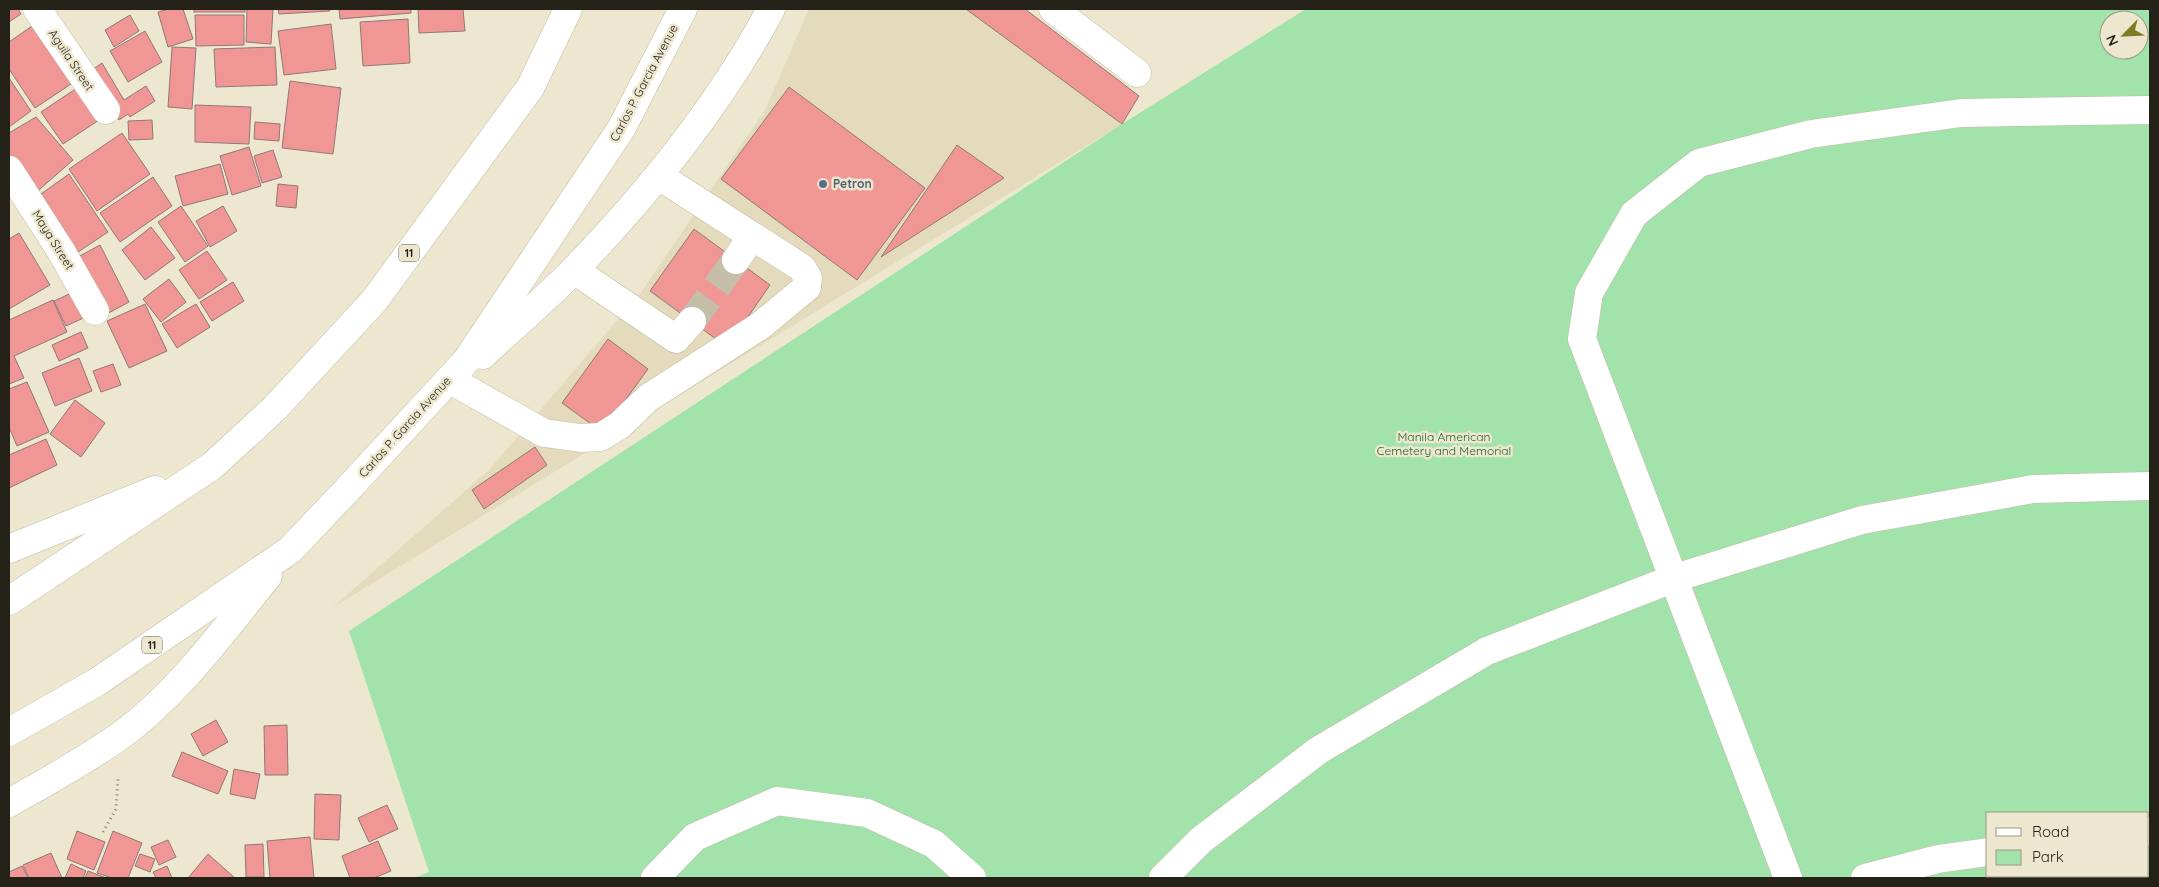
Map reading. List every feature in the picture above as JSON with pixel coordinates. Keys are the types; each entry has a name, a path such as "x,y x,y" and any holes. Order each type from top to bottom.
{"main road":[{"name":"Aguila Street","path":"37,9 106,110"},
{"name":"11","path":"9,601 212,466 274,409 374,301 530,88 568,9"},
{"name":"Carlos P. Garcia Avenue","path":"9,732 97,682 290,550 420,411 467,360 621,129 683,9"},
{"path":"420,411 454,382 574,270 659,176 719,93 772,9"},
{"path":"1053,9 1137,73"},
{"path":"1788,878 1675,578 1582,339 1589,293 1634,214 1699,163 1811,134 1961,112 2150,110"},
{"name":"Maya Street","path":"9,170 61,251 95,311"},
{"path":"454,382 544,433 580,438 601,437 620,425 648,398 711,360 760,326 807,288 808,278 802,268 659,176"},
{"path":"736,260 752,236"},
{"path":"574,270 684,330 711,360"},
{"path":"9,549 212,466"},
{"path":"1163,878 1201,840 1319,750 1487,651 1675,578 1862,520 2033,489 2150,486"},
{"path":"9,803 121,736 163,698 203,654 290,550"},
{"path":"656,878 695,837 777,801 867,813 934,844 972,878"},
{"path":"1865,878 1938,859 1986,852"}],"path":[{"path":"103,832 116,809 121,736"}],"shaded area":[{"path":"809,9 966,9 1122,124 332,608 489,470 642,291 765,110"}],"green space":[{"name":"Manila American Cemetery and Memorial","path":"1306,9 2150,9 2150,878 414,878 429,872 349,631 1122,124"}],"building":[{"path":"9,9 18,9 21,14 9,22"},
{"path":"169,9 183,9 193,39 168,47 158,12"},
{"path":"194,9 245,9 245,12 194,12"},
{"path":"247,9 273,9 271,44 246,42"},
{"path":"278,9 329,9 330,11 279,14"},
{"path":"339,9 411,9 411,13 340,19"},
{"path":"418,9 463,9 465,31 419,33"},
{"path":"966,9 1025,9 1139,96 1122,124"},
{"path":"130,15 139,31 114,47 105,30"},
{"path":"195,15 244,15 244,45 196,46"},
{"path":"408,19 410,63 363,66 360,22"},
{"path":"35,24 74,82 35,108 9,69 9,42"},
{"path":"331,24 336,69 284,75 278,31"},
{"path":"145,31 162,62 128,82 110,51"},
{"path":"172,47 196,48 192,109 168,107"},
{"path":"275,47 277,85 216,87 214,49"},
{"path":"102,63 124,100 146,86 155,101 130,117 128,114 119,120 89,72"},
{"path":"9,78 31,111 9,127"},
{"path":"290,81 341,88 333,154 282,148"},
{"path":"83,84 105,116 63,144 41,112"},
{"name":"Petron","path":"789,87 925,188 857,280 721,179"},
{"path":"195,105 251,107 249,144 195,142"},
{"path":"36,117 73,160 32,196 9,158 9,133"},
{"path":"152,120 153,139 129,140 128,121"},
{"path":"255,122 280,124 279,141 254,139"},
{"path":"122,133 150,174 97,211 69,169"},
{"path":"957,145 1004,178 881,257"},
{"path":"249,147 261,186 232,195 220,156"},
{"path":"273,150 282,177 262,183 254,156"},
{"path":"220,164 228,194 183,206 175,176"},
{"path":"69,174 108,232 72,256 34,199"},
{"path":"153,177 172,206 120,242 100,213"},
{"path":"278,184 298,186 296,208 276,206"},
{"path":"181,206 208,246 185,262 158,222"},
{"path":"223,206 237,231 210,247 196,221"},
{"path":"151,227 175,258 145,280 122,250"},
{"path":"694,229 770,285 727,347 650,291"},
{"path":"19,233 50,285 9,309 9,239"},
{"path":"100,245 129,302 105,315 76,258"},
{"path":"207,251 227,280 199,299 179,270"},
{"path":"169,279 186,302 161,322 143,299"},
{"path":"233,282 244,301 212,321 200,302"},
{"path":"76,291 88,316 66,326 54,301"},
{"path":"53,300 67,332 14,356 24,378 9,384 9,320"},
{"path":"145,304 167,351 129,368 107,321"},
{"path":"196,304 210,327 177,348 162,324"},
{"path":"81,332 88,348 59,361 52,345"},
{"path":"608,339 648,369 602,432 562,403"},
{"path":"79,358 92,391 55,406 42,373"},
{"path":"113,364 121,385 101,392 93,371"},
{"path":"27,382 49,432 17,446 9,427 9,389"},
{"path":"75,400 105,423 81,457 50,434"},
{"path":"46,439 57,465 9,488 9,455"},
{"path":"535,447 547,465 484,509 472,490"},
{"path":"216,720 228,742 203,756 191,734"},
{"path":"287,725 288,775 265,775 264,726"},
{"path":"182,752 228,771 218,794 172,776"},
{"path":"234,769 260,774 255,799 230,794"},
{"path":"315,794 341,795 339,840 314,839"},
{"path":"387,805 398,829 369,842 358,818"},
{"path":"77,831 105,842 94,870 67,859"},
{"path":"113,831 142,843 128,878 112,878 97,873"},
{"path":"310,837 314,878 270,878 267,841"},
{"path":"168,840 176,857 159,865 151,847"},
{"path":"378,841 391,871 374,878 350,878 342,856"},
{"path":"263,844 264,877 246,877 245,845"},
{"path":"51,853 62,878 29,878 23,865"},
{"path":"140,854 155,859 150,872 135,866"},
{"path":"208,854 235,878 188,878"},
{"path":"71,864 86,871 83,878 65,878"},
{"path":"22,866 28,878 9,878 9,872"},
{"path":"167,866 172,878 156,878 153,872"},
{"path":"88,871 106,878 85,878"}],"tunnel":[{"path":"692,321 736,260"}],"place":[{"name":"Petron","path":"823,184"}]}
